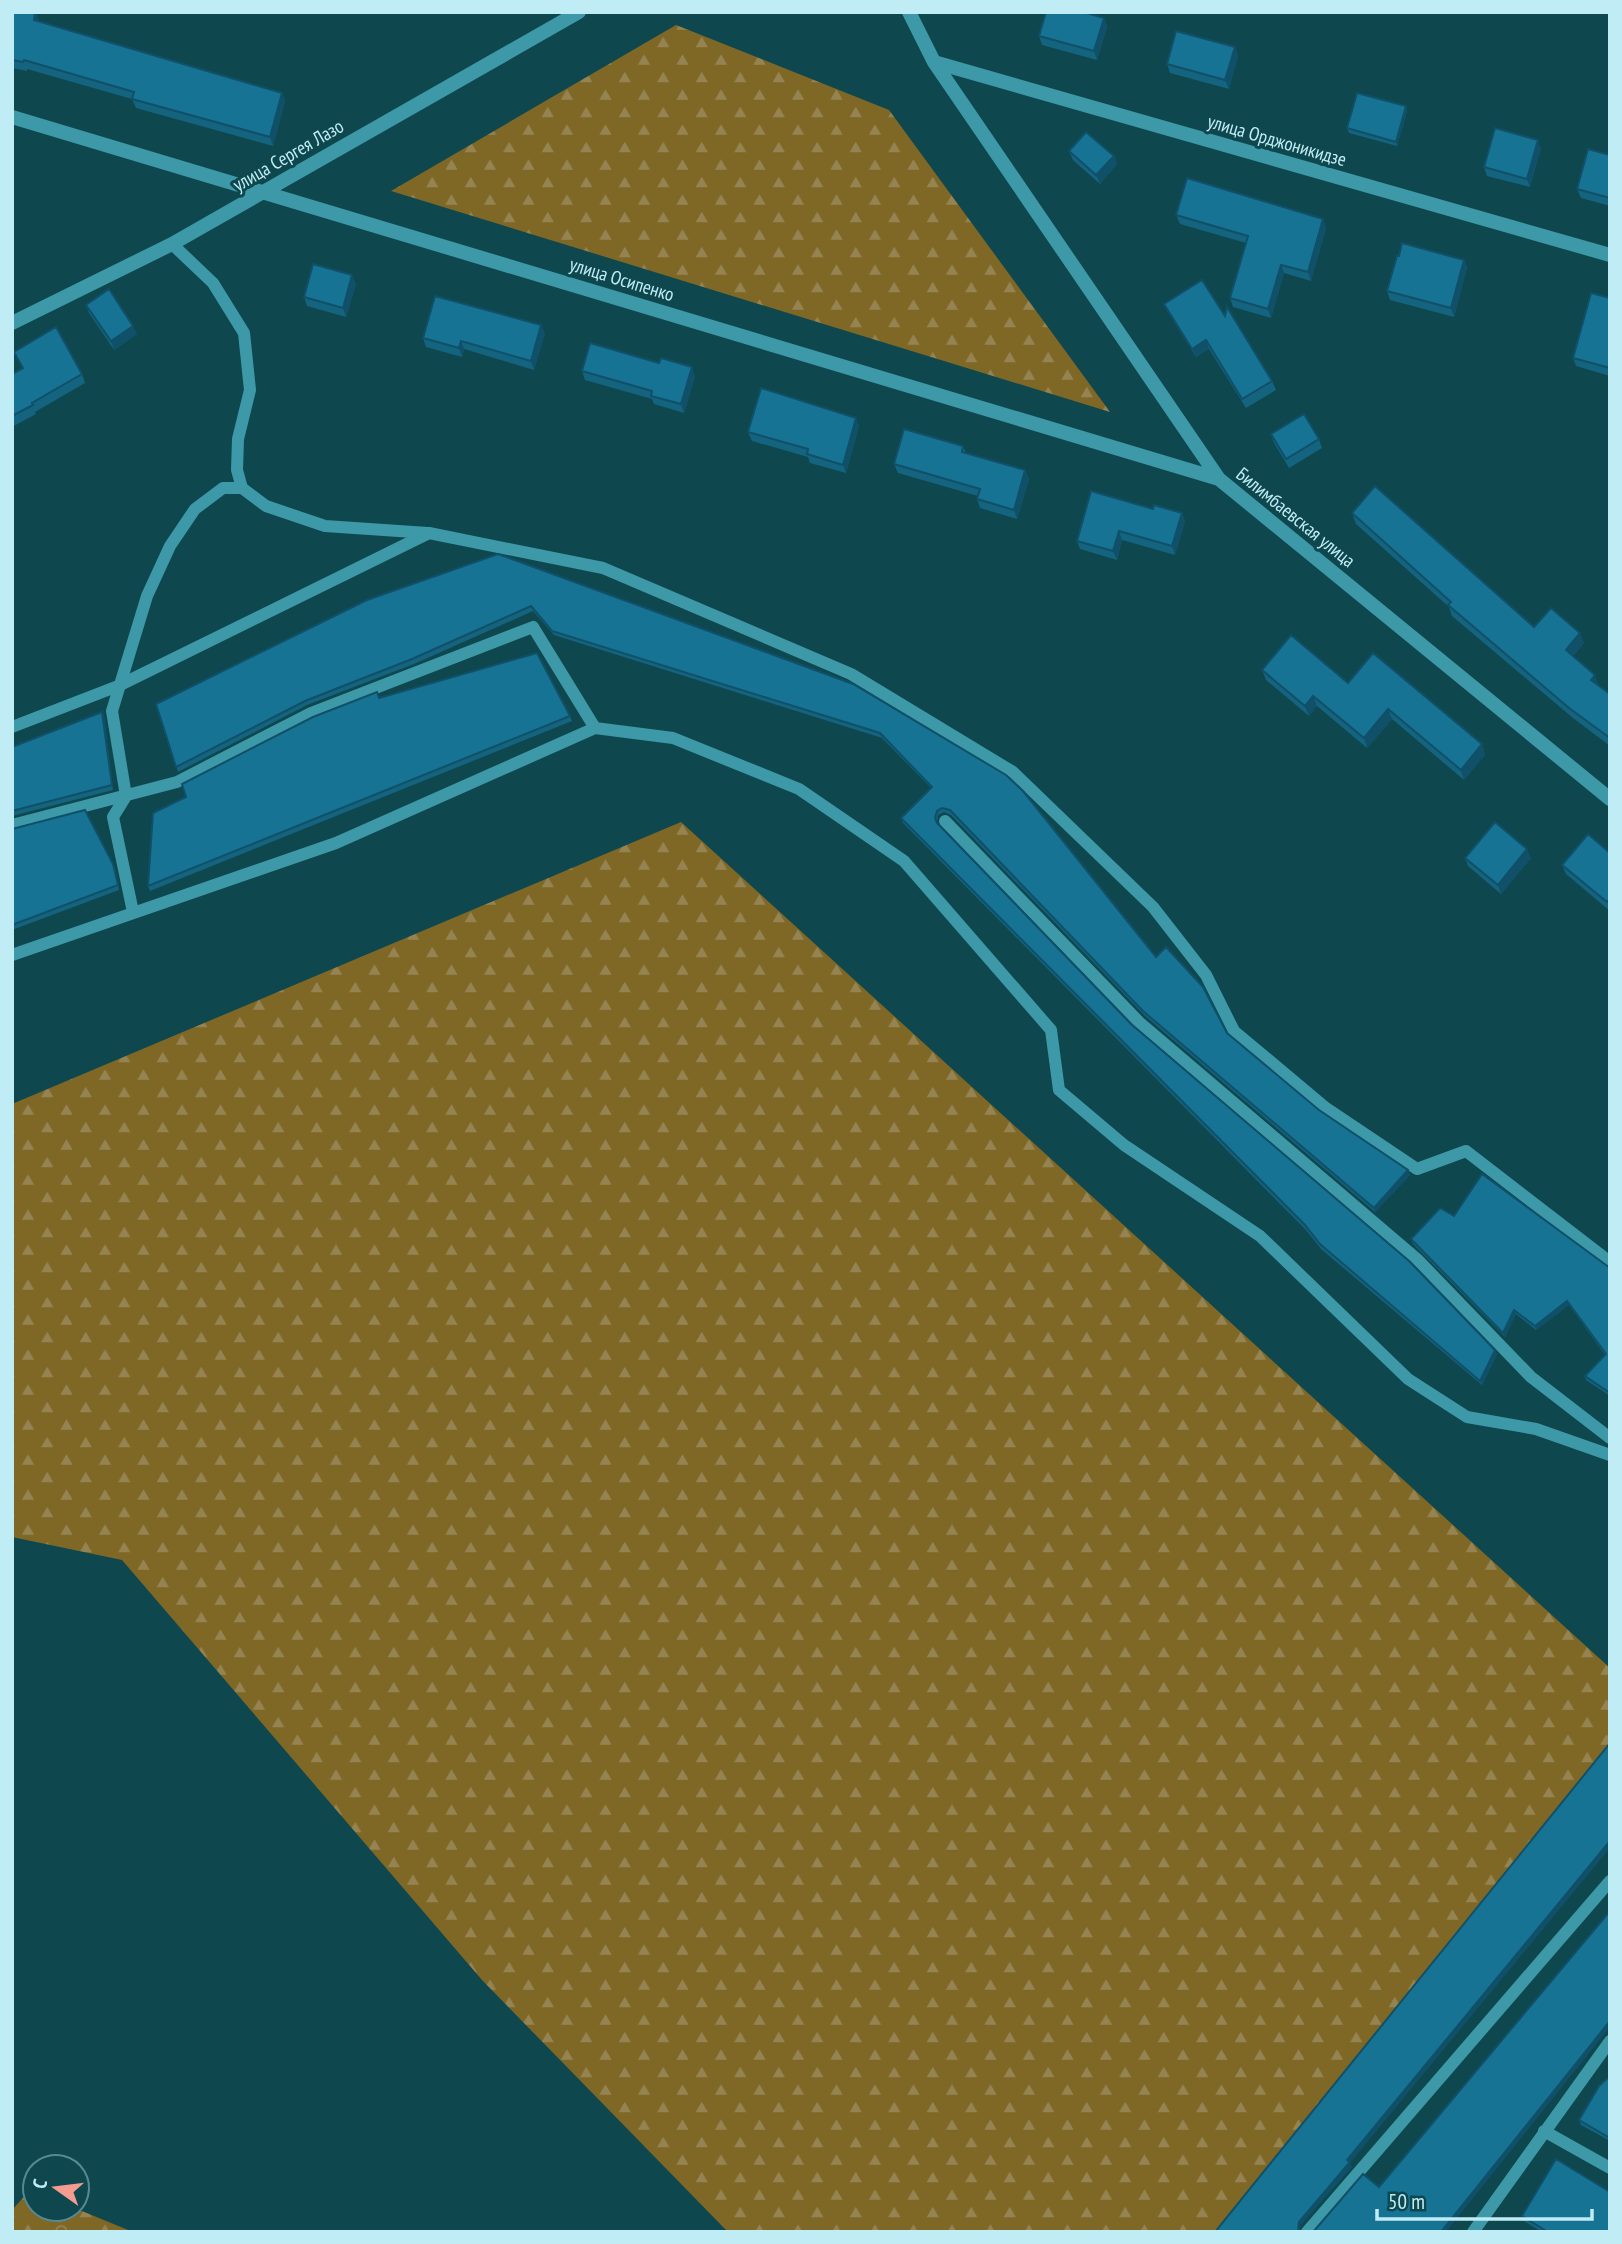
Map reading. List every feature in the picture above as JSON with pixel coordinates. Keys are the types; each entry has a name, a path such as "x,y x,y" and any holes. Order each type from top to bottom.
{"street":[{"name":"улица Сергея Лазо","path":"12,323 172,244 579,12"},
{"name":"Билимбаевская улица","path":"909,12 934,62 1219,479 1610,799"},
{"name":"улица Орджоникидзе","path":"934,62 1610,255"},
{"name":"улица Осипенко","path":"12,117 1219,479"}],"lane":[{"path":"172,244 214,283 244,333 250,390 238,439 237,470 242,488"},
{"path":"133,912 113,817 127,796 112,712 147,596 170,546 195,509 223,488 242,488 266,506 325,526 429,533 603,568 851,674 1013,772 1153,907 1206,975 1234,1031 1326,1108 1418,1170 1466,1151 1610,1262"},
{"path":"12,727 118,686 429,533"},
{"path":"12,825 177,782 311,713 533,627 595,728"},
{"path":"12,955 336,843 595,728 673,738 799,789 904,861 1051,1030 1059,1090 1124,1145 1259,1236 1408,1379 1467,1417 1536,1429 1610,1455"},
{"path":"945,821 1139,1022 1417,1259 1531,1377 1610,1438"},
{"path":"1307,2232 1610,1881"},
{"path":"1477,2230 1608,2045"},
{"path":"1545,2131 1610,2168"}],"green space":[{"path":"676,25 889,110 1110,412 391,191"},
{"path":"681,822 1610,1668 1610,1749 1218,2232 728,2232 482,1980 122,1560 12,1537 12,1104"},
{"path":"21,2200 21,2223 91,2223 91,2215 133,2232 12,2232 12,2210"},
{"path":"48,2223 71,2223 92,2232 40,2232"}],"building":[{"path":"12,12 35,12 34,20 282,93 270,137 132,99 134,92 24,60 12,60"},
{"path":"1046,12 1083,12 1104,18 1094,51 1039,36"},
{"path":"1176,31 1235,47 1225,80 1167,64"},
{"path":"1357,93 1406,106 1396,142 1347,128"},
{"path":"1495,128 1538,140 1527,179 1484,167"},
{"path":"1086,132 1114,156 1096,175 1069,151"},
{"path":"1588,149 1610,155 1610,198 1577,189"},
{"path":"1187,178 1323,219 1308,272 1281,265 1268,309 1230,298 1248,236 1176,215"},
{"path":"1402,243 1464,260 1451,308 1387,291"},
{"path":"313,264 352,275 343,308 304,297"},
{"path":"1202,280 1225,316 1227,307 1272,381 1242,399 1206,340 1192,349 1164,304"},
{"path":"109,289 133,326 111,341 86,305"},
{"path":"1591,293 1610,298 1610,368 1573,358"},
{"path":"435,296 541,325 531,361 461,341 459,348 423,338"},
{"path":"56,327 82,374 12,416 12,374 23,368 14,352"},
{"path":"590,343 659,363 661,358 692,367 681,404 651,396 652,391 582,371"},
{"path":"761,388 856,418 843,465 807,454 808,449 748,432"},
{"path":"1304,414 1319,439 1286,459 1271,434"},
{"path":"904,429 963,446 962,452 1025,470 1014,510 977,499 980,489 894,464"},
{"path":"1375,486 1534,627 1551,608 1580,633 1566,650 1595,675 1591,680 1610,694 1610,738 1569,708 1448,605 1451,602 1352,513"},
{"path":"1091,491 1153,509 1154,505 1182,513 1172,546 1119,531 1113,551 1077,541"},
{"path":"498,554 853,684 1006,775 1023,791 1156,957 1166,947 1203,987 1227,1033 1319,1110 1408,1170 1374,1208 1143,1011 950,810 942,808 937,811 937,823 1131,1024 1409,1261 1495,1350 1480,1381 1320,1244 1305,1225 901,818 932,787 880,733 552,631 531,606 412,659 305,701 176,767 156,704 367,600"},
{"path":"1291,635 1348,683 1373,653 1482,744 1461,770 1388,709 1364,738 1313,696 1305,706 1262,670"},
{"path":"537,653 570,716 148,886 153,813 186,797 182,784 313,717 377,692 379,698"},
{"path":"102,712 112,785 12,811 12,747"},
{"path":"85,810 113,864 118,885 12,925 12,829"},
{"path":"1495,822 1527,849 1498,885 1465,858"},
{"path":"1588,834 1610,853 1610,899 1607,902 1562,865"},
{"path":"1482,1174 1610,1268 1610,1393 1585,1376 1606,1354 1567,1301 1535,1326 1514,1310 1503,1333 1411,1239 1440,1208 1454,1216"},
{"path":"1610,1743 1610,1841 1347,2160 1350,2162 1299,2222 1298,2232 1215,2232"},
{"path":"1610,1911 1610,2021 1441,2232 1313,2232 1363,2174 1379,2187"},
{"path":"1610,2076 1610,2138 1579,2120 1599,2086"},
{"path":"1556,2159 1610,2192 1610,2232 1548,2232 1522,2216"}]}
